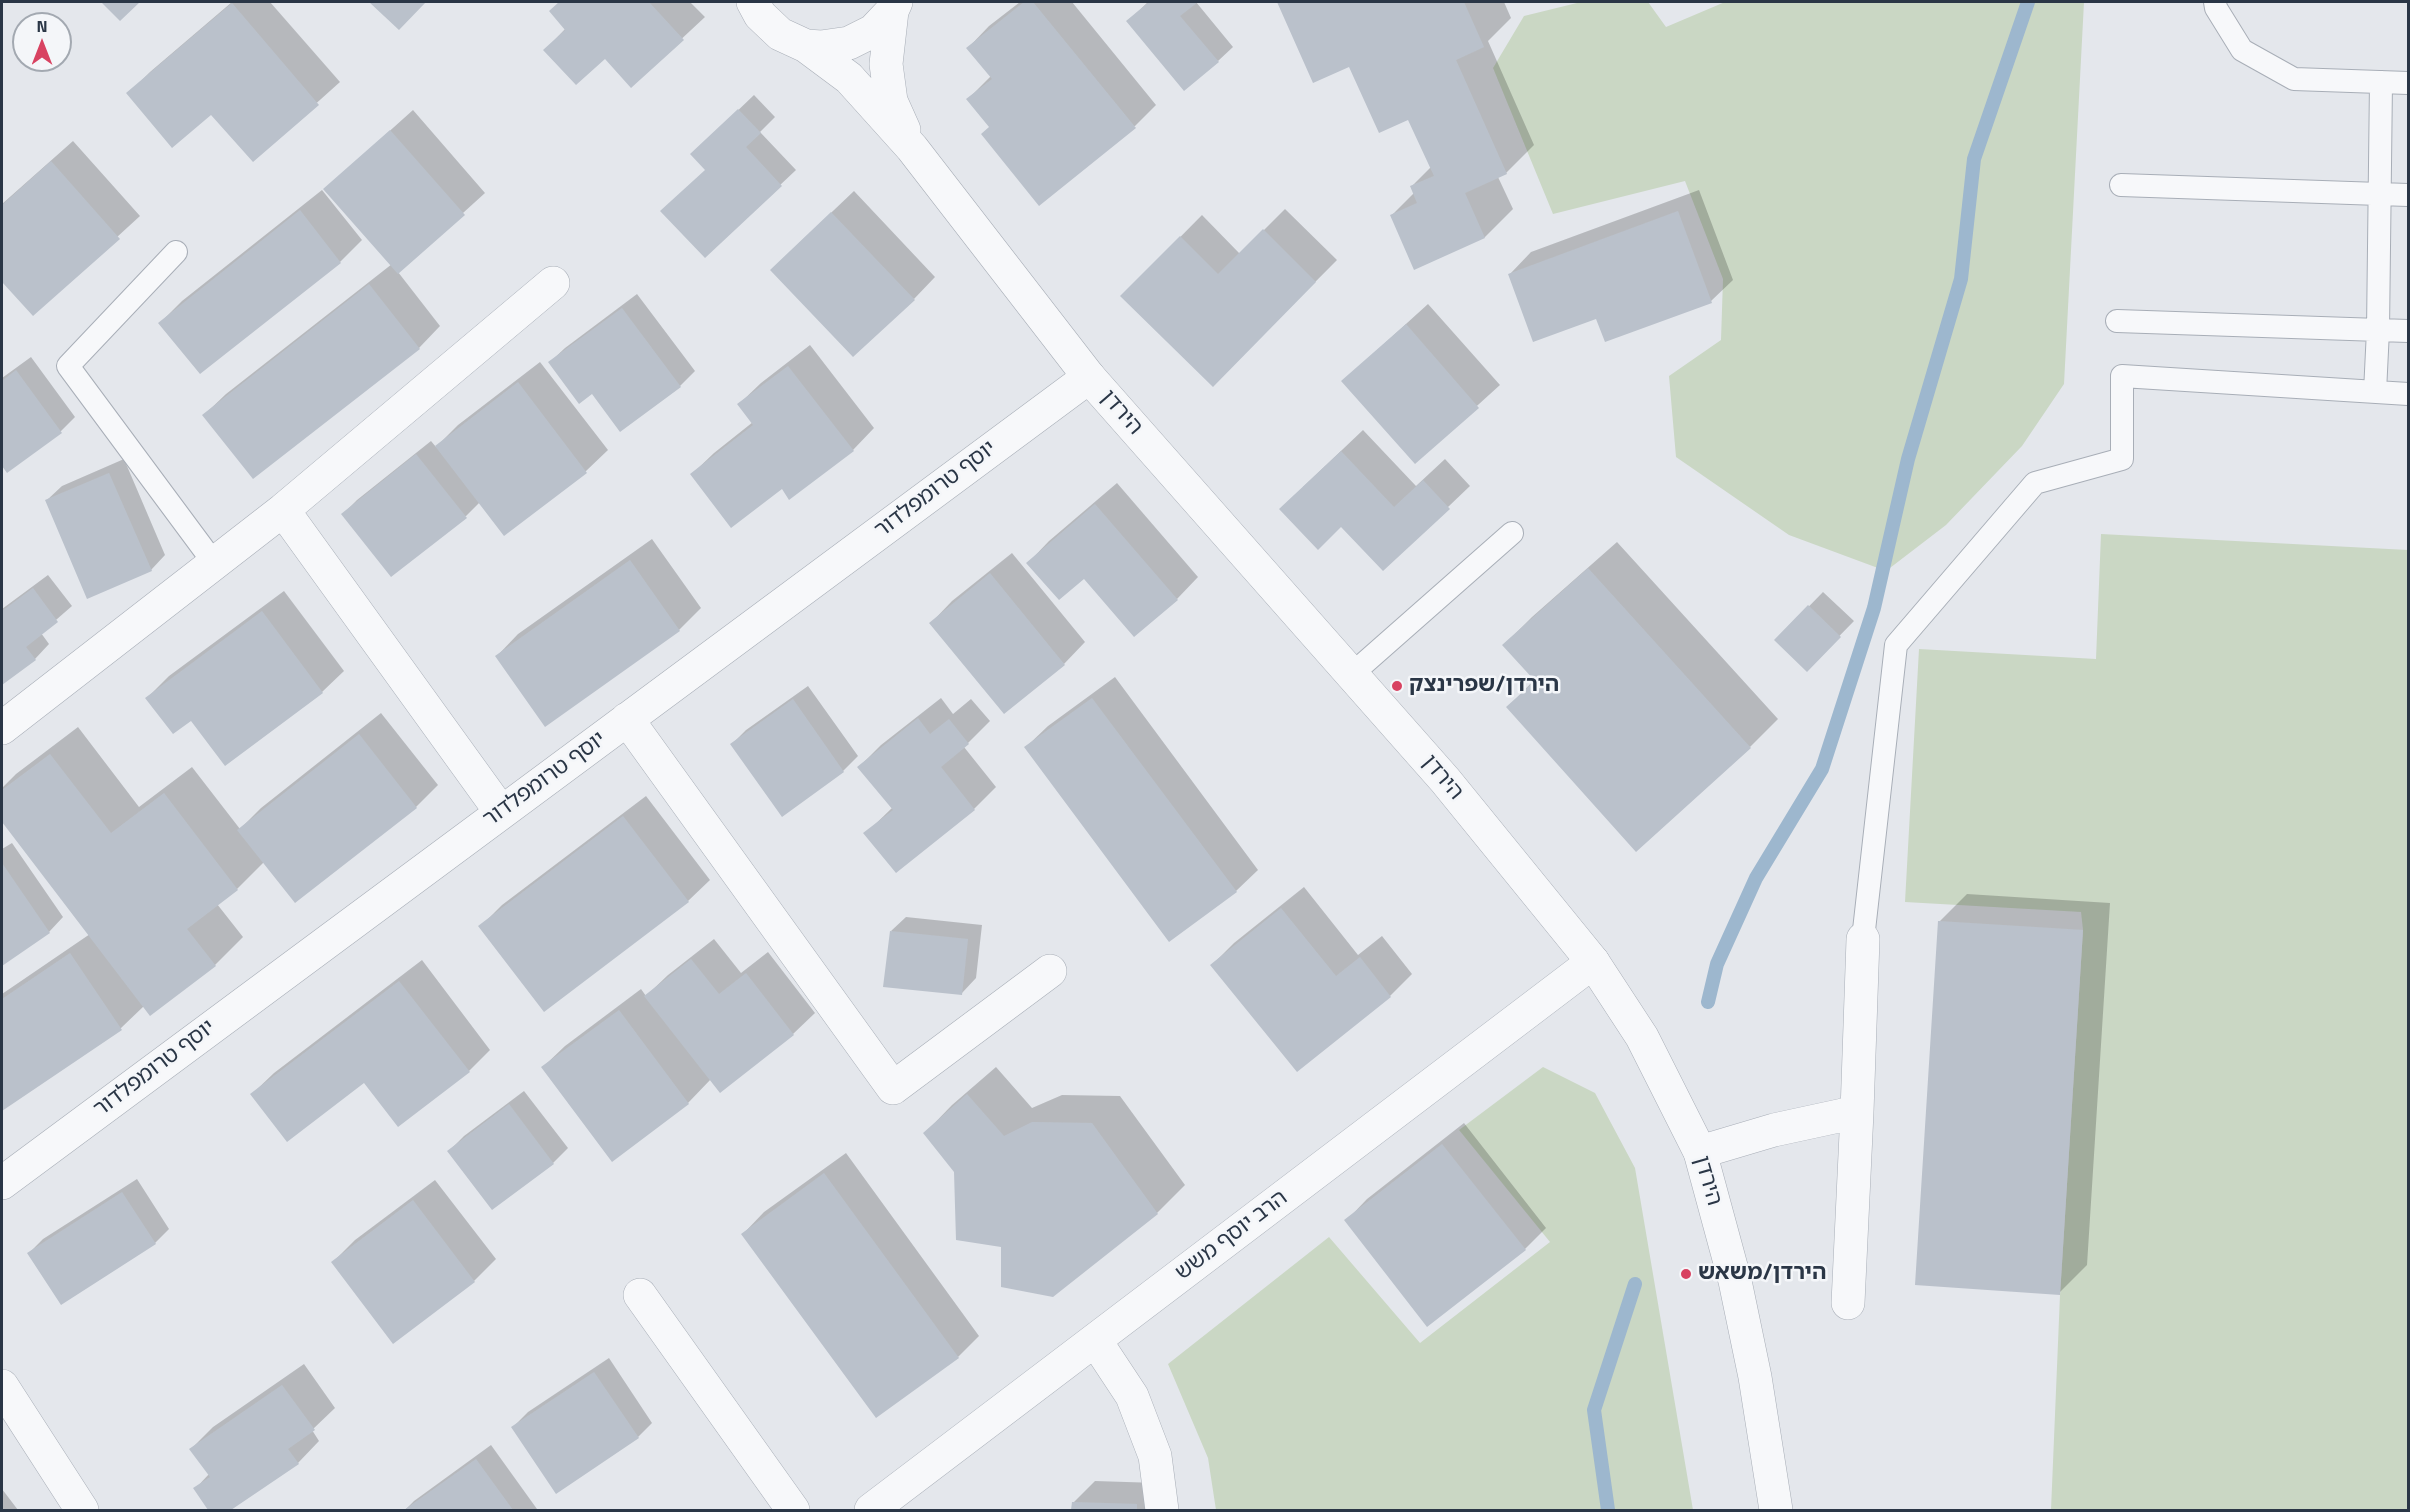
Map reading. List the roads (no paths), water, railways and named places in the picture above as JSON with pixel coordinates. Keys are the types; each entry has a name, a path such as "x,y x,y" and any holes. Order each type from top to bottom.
{"street":[{"name":"הירדן","path":"754,6 780,34 806,46 849,78 912,148 1089,377 1445,780 1593,962 1642,1037 1700,1152 1735,1281 1755,1377 1776,1510"},
{"name":"הירדן","path":"894,6 886,64 891,101 912,148"},
{"path":"806,46 821,47 849,43 873,31 894,6"},
{"path":"2,728 283,510 553,283"},
{"name":"יוסף טרומפלדור","path":"2,1183 1089,377"},
{"path":"283,510 501,812"},
{"path":"627,719 893,1088 1050,971"},
{"path":"1848,1303 1863,939"},
{"name":"הרב יוסף משש","path":"871,1510 1593,962"},
{"path":"1700,1152 1774,1130 1857,1112"},
{"path":"640,1294 793,1510"},
{"path":"1095,1340 1132,1395 1155,1456 1162,1510"},
{"path":"2,1386 82,1510"}],"lane":[{"path":"2215,2 2216,9 2242,50 2294,79 2409,83"},
{"path":"2375,392 2379,330 2381,82"},
{"path":"2121,185 2409,195"},
{"path":"176,252 68,366 214,562"},
{"path":"2117,321 2409,331"},
{"path":"1863,939 1896,645 2035,483 2122,459 2122,376 2409,394"},
{"path":"1352,674 1512,533"}],"waterway":[{"path":"1708,1002 1717,964 1756,878 1822,769 1874,608 1908,459 1961,279 1974,159 2028,2"},
{"path":"1608,1510 1594,1410 1635,1284"}],"place":[{"name":"הירדן/שפרינצק","path":"1397,686"},
{"name":"הירדן/משאש","path":"1686,1274"}]}
